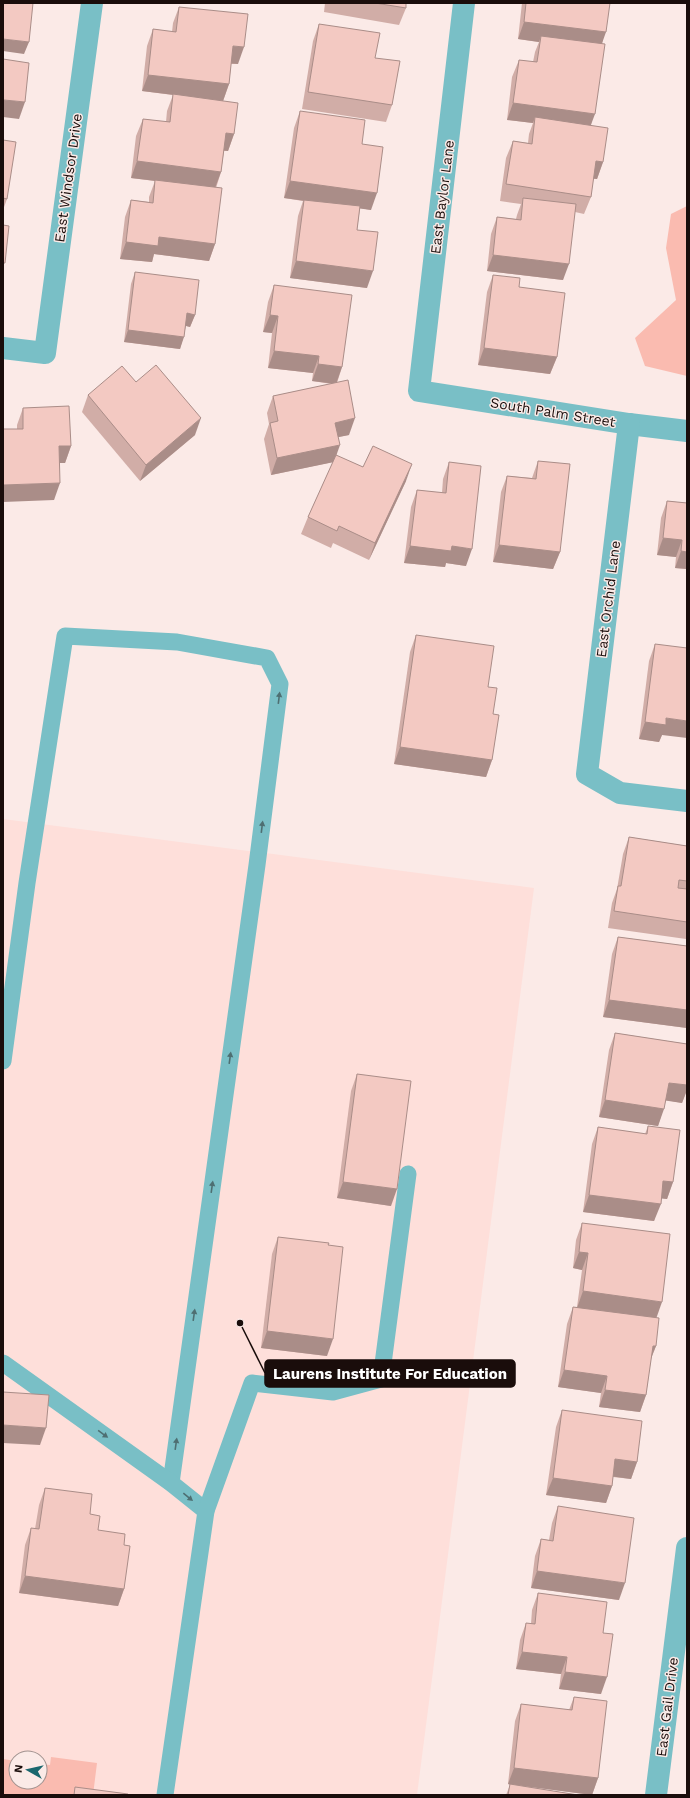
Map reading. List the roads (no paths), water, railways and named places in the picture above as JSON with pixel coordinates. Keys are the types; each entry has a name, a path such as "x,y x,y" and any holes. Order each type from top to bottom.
{"street":[{"name":"East Windsor Drive","path":"3,348 45,353 92,3"},
{"name":"East Baylor Lane","path":"419,391 464,3"},
{"name":"South Palm Street","path":"419,391 629,424 687,430"},
{"name":"East Orchid Lane","path":"629,424 587,774 620,793 687,801"},
{"name":"East Gail Drive","path":"656,1795 687,1548"}],"lane":[{"path":"3,1061 27,883 65,636 177,642 267,658 280,684 257,865 171,1483"},
{"path":"165,1795 206,1511 252,1383 333,1392 381,1379 408,1174"},
{"path":"3,1362 171,1483 206,1511"}],"place":[{"name":"Laurens Institute For Education","path":"240,1323"}]}
